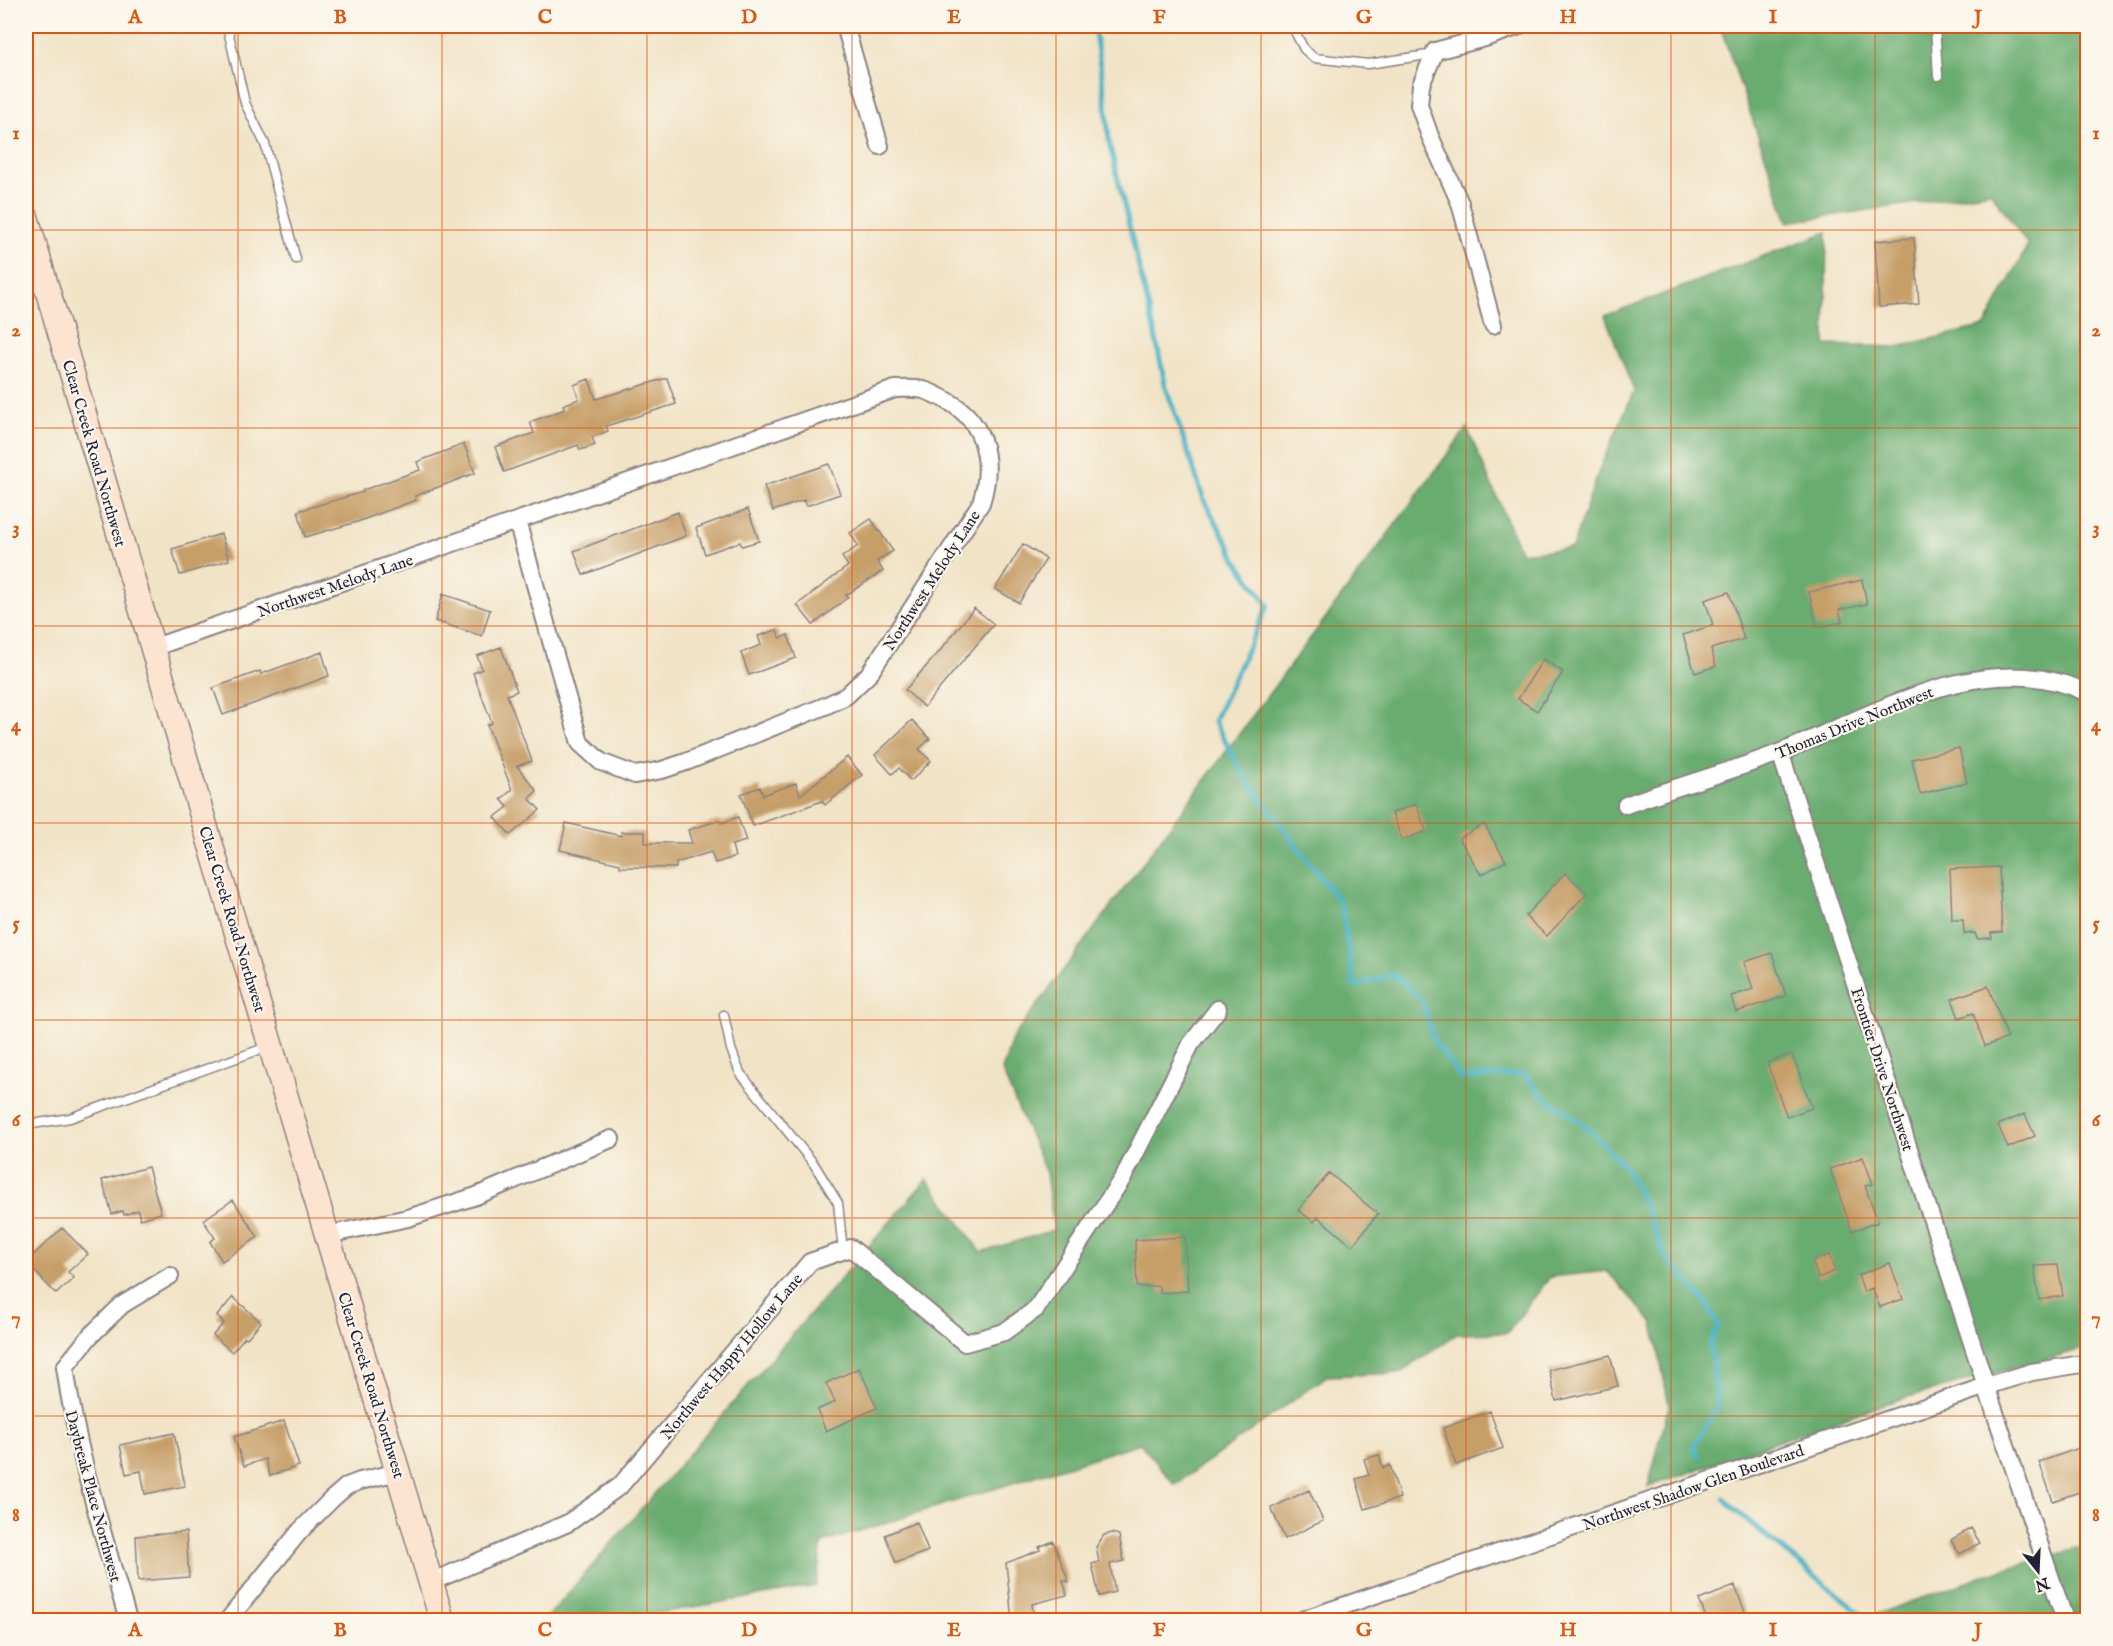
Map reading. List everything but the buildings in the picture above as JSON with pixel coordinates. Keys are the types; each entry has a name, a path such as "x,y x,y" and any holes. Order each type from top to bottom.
{"main road":[{"name":"Clear Creek Road Northwest","path":"26,217 36,286 152,648 442,1620"}],"street":[{"path":"845,26 880,146"},
{"path":"1493,325 1460,203 1430,136 1419,105 1421,85 1436,51 1519,26"},
{"name":"Northwest Melody Lane","path":"152,648 895,389 924,390 954,403 971,418 981,437 988,461 987,484 981,502 869,674 846,696 686,762 662,770 635,775 601,762 580,743 517,521"},
{"name":"Thomas Drive Northwest","path":"1626,805 1780,752 1890,705 1940,687 1992,678 2035,676 2088,693"},
{"name":"Frontier Drive Northwest","path":"1780,752 1986,1386 2065,1620"},
{"path":"843,1251 850,1248 965,1343 1004,1332 1036,1309 1124,1176 1191,1044 1218,1009"},
{"path":"327,1235 408,1218 476,1196 611,1139"},
{"name":"Northwest Happy Hollow Lane","path":"430,1582 568,1524 620,1486 810,1262 843,1251"},
{"name":"Daybreak Place Northwest","path":"128,1620 83,1464 70,1408 65,1367 90,1336 122,1305 170,1276"},
{"name":"Northwest Shadow Glen Boulevard","path":"1302,1620 1986,1386 2032,1372 2088,1363"},
{"path":"228,1620 300,1531 332,1498 347,1486 360,1480 398,1472"}],"lane":[{"path":"227,26 245,103 265,144 296,259"},
{"path":"1292,26 1304,49 1314,58 1368,64 1434,54"},
{"path":"1935,26 1938,76"},
{"path":"724,1015 731,1049 740,1073 813,1164 838,1203 843,1251"},
{"path":"26,1125 70,1118 271,1046"}],"green space":[{"path":"1720,26 2087,26 2087,1348 1887,1403 1648,1487 1669,1405 1653,1323 1607,1271 1550,1277 1507,1333 1457,1334 1400,1373 1327,1376 1175,1485 1140,1443 822,1543 816,1586 618,1620 545,1620 927,1179 981,1252 1054,1230 1046,1173 1002,1071 1012,1039 1467,428 1521,553 1572,548 1599,470 1634,391 1605,316 1827,232 1825,345 1897,347 1985,326 2028,245 1991,192 1788,222"},
{"path":"2087,1546 2087,1620 1860,1620 1998,1571"}],"waterway":[{"path":"1094,26 1109,142 1165,384 1204,500 1239,564 1268,605 1214,721 1246,779 1341,904 1354,986 1394,975 1422,1000 1434,1042 1461,1078 1524,1074 1543,1097 1583,1124 1625,1167 1644,1203 1664,1255 1709,1307 1718,1326 1710,1342 1718,1406 1693,1447 1699,1457"},
{"path":"1724,1498 1734,1509 1870,1620"}]}
